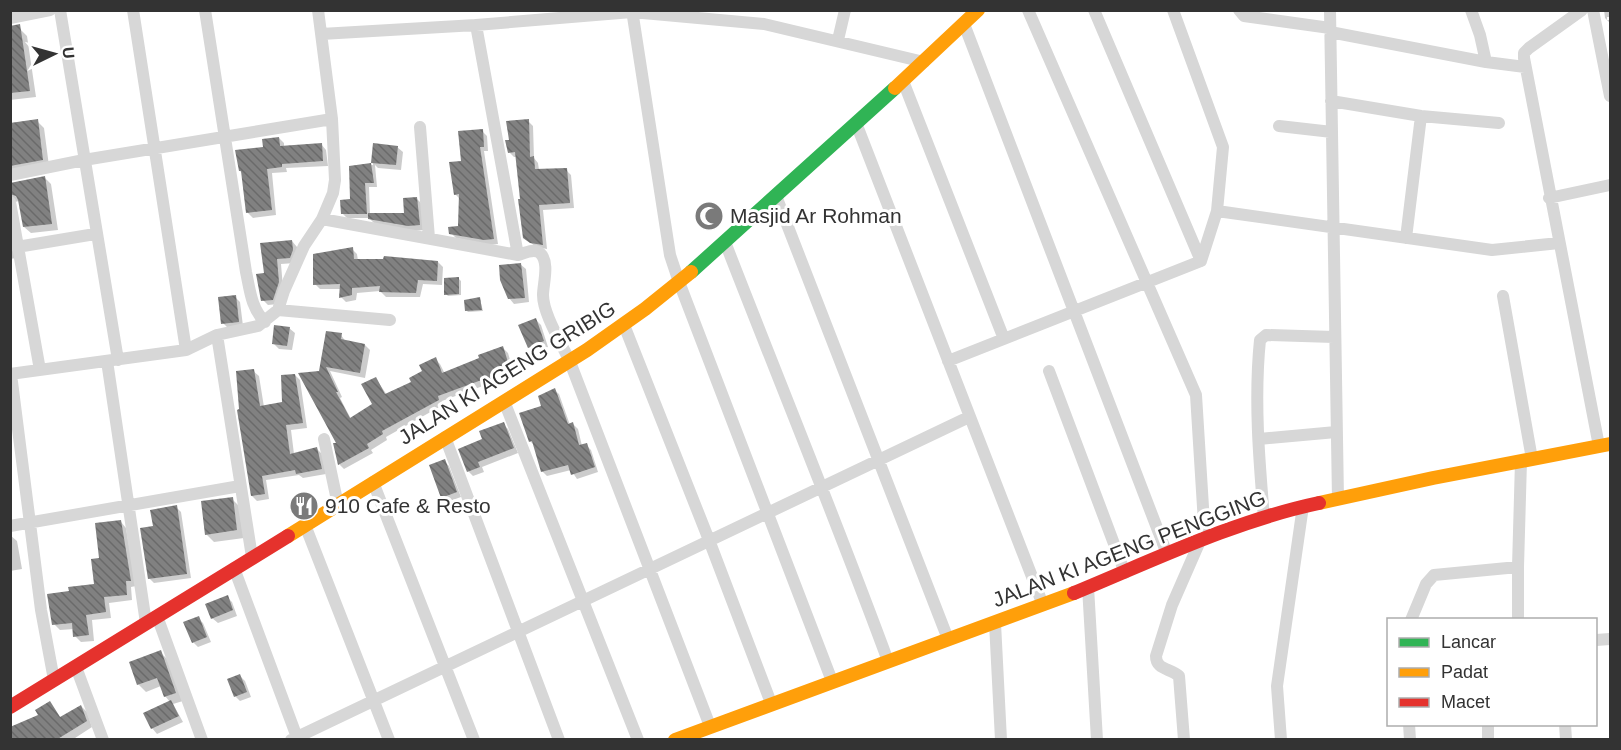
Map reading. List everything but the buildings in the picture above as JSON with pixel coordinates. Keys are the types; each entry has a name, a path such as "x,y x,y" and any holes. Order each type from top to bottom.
{"main road":[{"name":"JALAN KI AGENG GRIBIG","path":"10,707 570,362 624,326 725,242 924,62 978,10"},
{"name":"JALAN KI AGENG PENGGING","path":"675,740 690,737 710,726 771,703 1043,605 1167,554 1264,518 1303,506 1605,445"}],"street":[{"path":"10,18 50,10"},
{"path":"60,10 96,234 128,507 151,620 202,740"},
{"path":"133,10 153,150 186,350"},
{"path":"205,10 250,291 257,314 265,322"},
{"path":"54,680 41,610 11,374 186,350 217,335 250,329 265,322 278,310 304,246 322,219 333,193 335,180 332,119 318,10"},
{"path":"838,40 845,10"},
{"path":"1028,10 1196,395 1203,540 1172,605 1156,656 1160,667 1179,676 1184,740"},
{"path":"1094,10 1201,261"},
{"path":"1173,10 1223,141 1217,211 1201,261"},
{"path":"1239,10 1244,16 1330,30 1486,63 1525,67"},
{"path":"1330,10 1338,499"},
{"path":"1471,10 1480,35 1486,63"},
{"path":"1582,10 1524,53 1549,198 1605,445"},
{"path":"1593,10 1611,96"},
{"path":"321,34 476,25 518,15 632,11 764,24 924,62"},
{"path":"632,11 670,255 832,681"},
{"path":"964,24 1167,554"},
{"path":"476,25 518,255"},
{"path":"903,81 1004,339"},
{"path":"1331,101 1421,116 1499,123"},
{"path":"1406,238 1421,116"},
{"path":"10,176 84,160 332,119"},
{"path":"856,123 1043,605"},
{"path":"420,126 429,238"},
{"path":"1279,126 1332,132"},
{"path":"1549,198 1611,185"},
{"path":"776,196 948,639"},
{"path":"10,202 40,370"},
{"path":"1217,211 1492,250 1559,243"},
{"path":"322,219 518,255 533,250 539,252 543,257 545,265 544,304 570,362 710,726"},
{"path":"17,247 96,234"},
{"path":"725,242 888,660"},
{"path":"948,361 1201,261"},
{"path":"1503,296 1526,460 1518,567 1518,618"},
{"path":"278,310 390,320"},
{"path":"624,326 710,540 771,703"},
{"path":"217,335 252,557"},
{"path":"1264,518 1258,439 1257,374 1260,340 1266,335 1334,337"},
{"path":"1049,371 1125,573"},
{"path":"504,401 638,740"},
{"path":"234,568 295,739 969,417"},
{"path":"1258,439 1336,432"},
{"path":"445,437 560,740"},
{"path":"324,439 338,505"},
{"path":"372,482 474,740"},
{"path":"10,526 240,486"},
{"path":"1281,740 1277,686 1303,506"},
{"path":"305,525 388,740"},
{"path":"1412,618 1426,584 1434,575 1518,567"},
{"path":"1088,587 1097,740"},
{"path":"994,623 1001,740"},
{"path":"76,667 103,740"}],"traffic: fast":[{"path":"691,272 895,88"}],"traffic: slow":[{"path":"895,88 978,10"},
{"path":"288,536 587,350 645,309 691,272"},
{"path":"1319,503 1433,478 1610,444"},
{"path":"675,740 1074,593"}],"traffic: jam":[{"path":"1074,593 1225,531 1319,503"},
{"path":"10,707 288,536"}],"place":[{"name":"Masjid Ar Rohman","path":"709,216"},
{"name":"910 Cafe & Resto","path":"304,506"}]}
